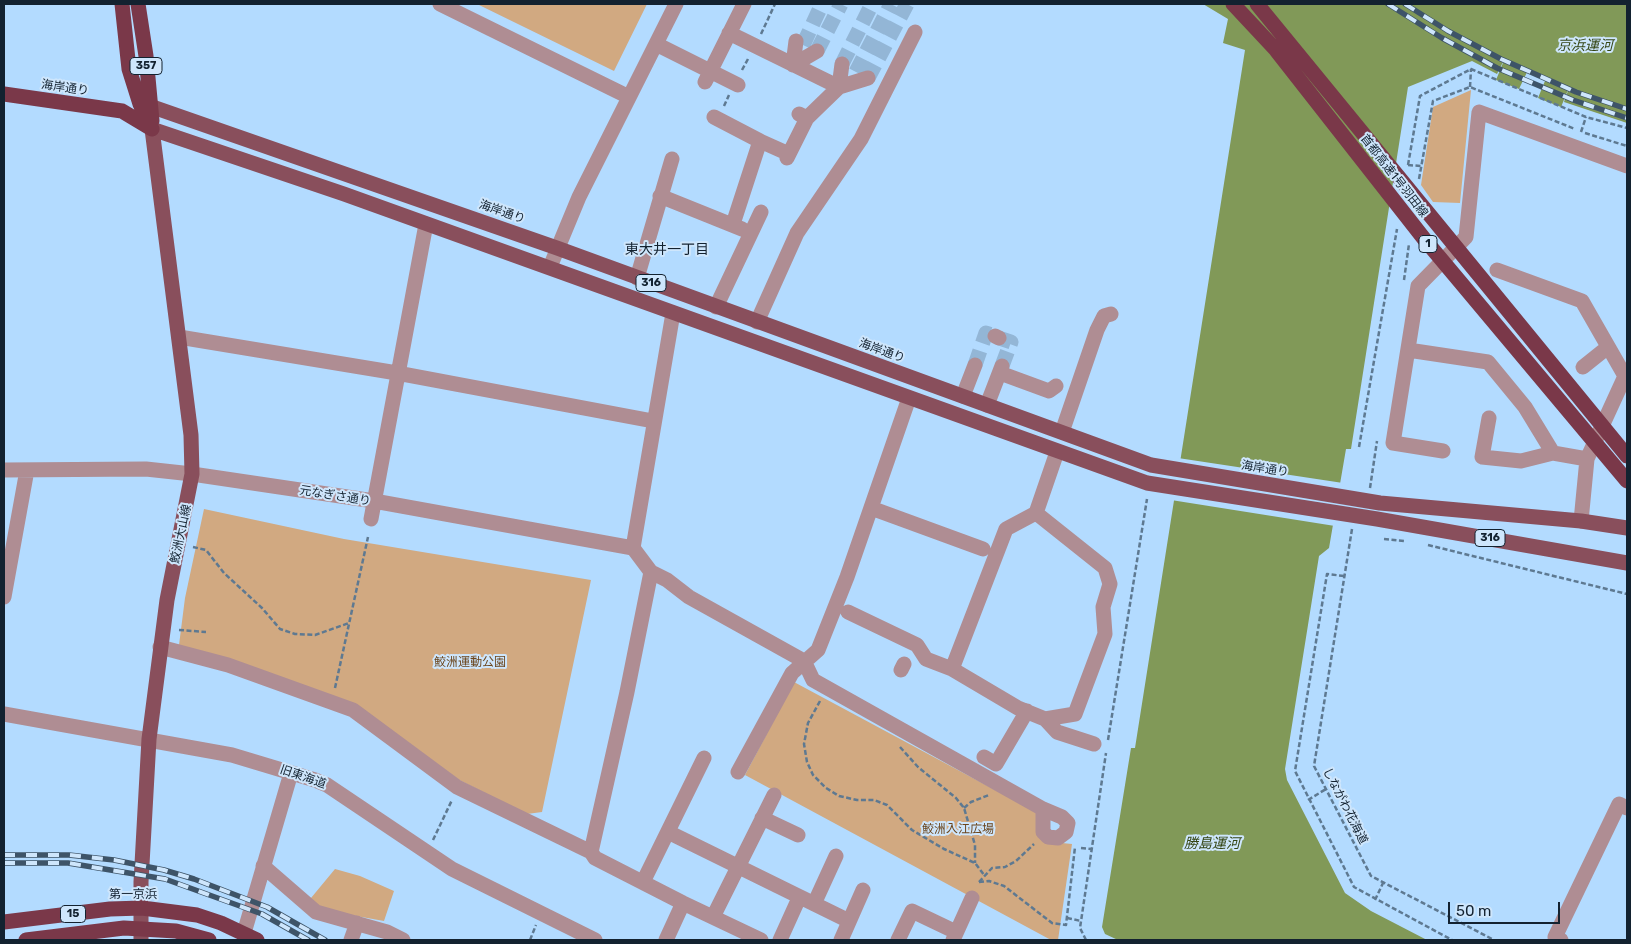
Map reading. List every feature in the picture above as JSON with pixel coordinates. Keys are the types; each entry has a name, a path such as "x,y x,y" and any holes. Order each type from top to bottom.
{"highway":[{"name":"357","path":"120,4 129,69 145,105 152,128"},
{"name":"首都高速1号羽田線","path":"1233,4 1276,50 1425,240 1627,481"},
{"name":"首都高速1号羽田線","path":"1258,4 1627,456"},
{"name":"357","path":"139,6 145,105"},
{"name":"海岸通り","path":"4,94 122,112 152,128"},
{"path":"122,112 145,105"},
{"name":"第一京浜","path":"4,922 110,909 142,908 197,915 251,937"},
{"name":"15","path":"26,940 110,929 142,934 176,931 209,940"}],"main road":[{"name":"海岸通り","path":"145,105 557,248 1151,466 1356,499 1581,521 1627,528"},
{"name":"海岸通り","path":"152,128 550,268 1148,486 1353,515 1627,563"},
{"name":"鮫洲大山線","path":"142,934 141,882 149,738 160,647 192,474 191,435 152,128"},
{"path":"1581,521 1627,522"}],"street":[{"path":"440,4 629,97"},
{"path":"550,268 579,197 676,4"},
{"path":"708,77 744,4"},
{"path":"757,322 797,234 861,139 915,32"},
{"path":"729,34 839,87"},
{"path":"656,44 708,77 736,84"},
{"path":"793,65 805,46 793,65"},
{"path":"718,112 760,141 788,156 803,116 839,87 855,71 839,87"},
{"path":"1443,451 1393,443 1418,286 1466,237 1480,112 1627,166"},
{"path":"733,224 760,141"},
{"path":"637,278 672,159"},
{"path":"660,196 733,224 751,233"},
{"path":"716,307 761,212"},
{"path":"372,519 397,373 426,224"},
{"path":"1497,270 1582,301 1608,347 1626,373 1588,460 1581,521"},
{"path":"673,313 653,422 634,548 651,572 667,580 689,597 804,661 813,680 842,691 878,709 1043,809"},
{"path":"1062,432 1097,330 1104,316 1112,314"},
{"path":"179,337 397,373 653,422"},
{"path":"1583,367 1608,347"},
{"path":"1408,350 1488,362 1525,407 1553,453"},
{"path":"963,396 975,365"},
{"path":"987,405 1001,370 1049,391 1056,386"},
{"path":"738,772 792,673 818,650 871,508 909,398"},
{"path":"1489,418 1482,457 1521,460 1553,453 1588,460"},
{"path":"952,669 1006,529 1036,513 1057,452"},
{"name":"元なぎさ通り","path":"4,470 146,468 374,502 634,548"},
{"path":"4,597 27,470"},
{"path":"871,508 983,549"},
{"path":"1036,513 1105,568 1110,584 1103,607 1105,634 1075,714 1045,719"},
{"path":"590,852 627,692 651,572"},
{"path":"848,612 916,645 926,659 952,669 1045,719 1057,732 1094,744"},
{"path":"160,647 228,665 353,710 458,787 590,852 595,858 683,903 761,940"},
{"path":"984,757 996,764 1027,711"},
{"name":"旧東海道","path":"4,714 149,738 232,755 291,772 327,785 452,869 595,940"},
{"path":"643,882 704,758"},
{"path":"251,937 263,866 291,772"},
{"path":"713,917 774,794"},
{"path":"1561,940 1555,937 1619,804 1627,808"},
{"path":"762,818 798,835"},
{"path":"668,832 849,921"},
{"path":"814,904 836,856"},
{"path":"263,866 316,912 387,932 403,940"},
{"path":"841,940 863,890"},
{"path":"780,940 799,898"},
{"path":"898,940 912,910 954,936 972,898"},
{"path":"666,940 683,903"},
{"path":"351,940 357,923"}],"path":[{"path":"759,37 775,4"},
{"path":"718,112 736,84 751,53"},
{"path":"1470,87 1471,69"},
{"path":"1581,132 1586,117"},
{"path":"1408,165 1421,166"},
{"path":"1086,940 1080,928 1148,486"},
{"name":"しながわ花海道","path":"1353,515 1314,766 1371,876 1494,940"},
{"path":"332,702 368,537"},
{"path":"1384,539 1408,541"},
{"path":"1425,544 1627,594"},
{"path":"194,547 206,550 224,573 262,608 280,630 295,634 315,635 349,624"},
{"path":"1344,576 1327,574 1295,771 1308,800 1354,887 1452,940"},
{"path":"179,630 206,632"},
{"path":"824,693 808,723 804,744 807,762 813,775 826,788 839,796 857,800 874,800 887,805 912,830 944,849 975,863 984,874"},
{"path":"899,746 918,767 956,798 964,808 975,845 975,863"},
{"path":"427,853 458,787"},
{"path":"1308,800 1326,789"},
{"path":"964,808 971,802 995,793"},
{"path":"972,898 984,874 992,868 1004,867 1016,861 1037,841"},
{"path":"979,882 989,881 1004,886 1052,923 1066,925 1076,847"},
{"path":"1081,848 1091,849"},
{"path":"1375,900 1383,882"},
{"path":"1067,918 1081,921"}],"green space":[{"path":"477,4 647,4 614,71"},
{"path":"1471,90 1460,203 1433,202 1421,185 1433,107"},
{"name":"鮫洲運動公園","path":"204,509 344,539 591,580 542,812 527,814 459,780 360,707 179,645 185,598"},
{"name":"鮫洲入江広場","path":"794,682 1038,813 1052,842 1072,844 1058,940 1051,940 745,775"},
{"path":"335,869 360,876 394,891 384,921 317,909 311,902 311,898"}],"water":[{"name":"勝島運河","path":"1203,4 1627,4 1627,123 1564,102 1570,85 1561,107 1538,98 1547,76 1544,79 1528,73 1529,68 1519,89 1496,80 1505,58 1497,74 1472,61 1408,87 1351,449 1346,449 1329,548 1319,556 1285,769 1287,780 1345,893 1371,911 1427,940 1118,940 1105,934 1102,927 1131,748 1135,748 1245,50 1223,43 1228,19"}],"pier":[{"path":"1178,458 1343,483 1335,526 1171,500"}],"tunnel":[{"path":"803,45 822,4"},
{"path":"817,51 841,4"},
{"path":"842,64 872,4"},
{"path":"856,72 891,4"},
{"path":"868,78 907,4"},
{"path":"975,365 986,333 995,336"},
{"path":"999,338 1011,342 1002,366"}],"railway":[{"path":"1388,4 1442,38 1497,68 1573,100 1627,118"},
{"path":"1405,4 1448,31 1501,59 1576,92 1627,109"},
{"path":"4,855 69,855 114,860 164,870 194,879 267,907 325,940"},
{"path":"4,863 68,863 165,879 262,914 308,940"}],"district":[{"name":"東大井一丁目","path":"667,250"}],"water label":[{"name":"京浜運河","path":"1585,46"}]}
